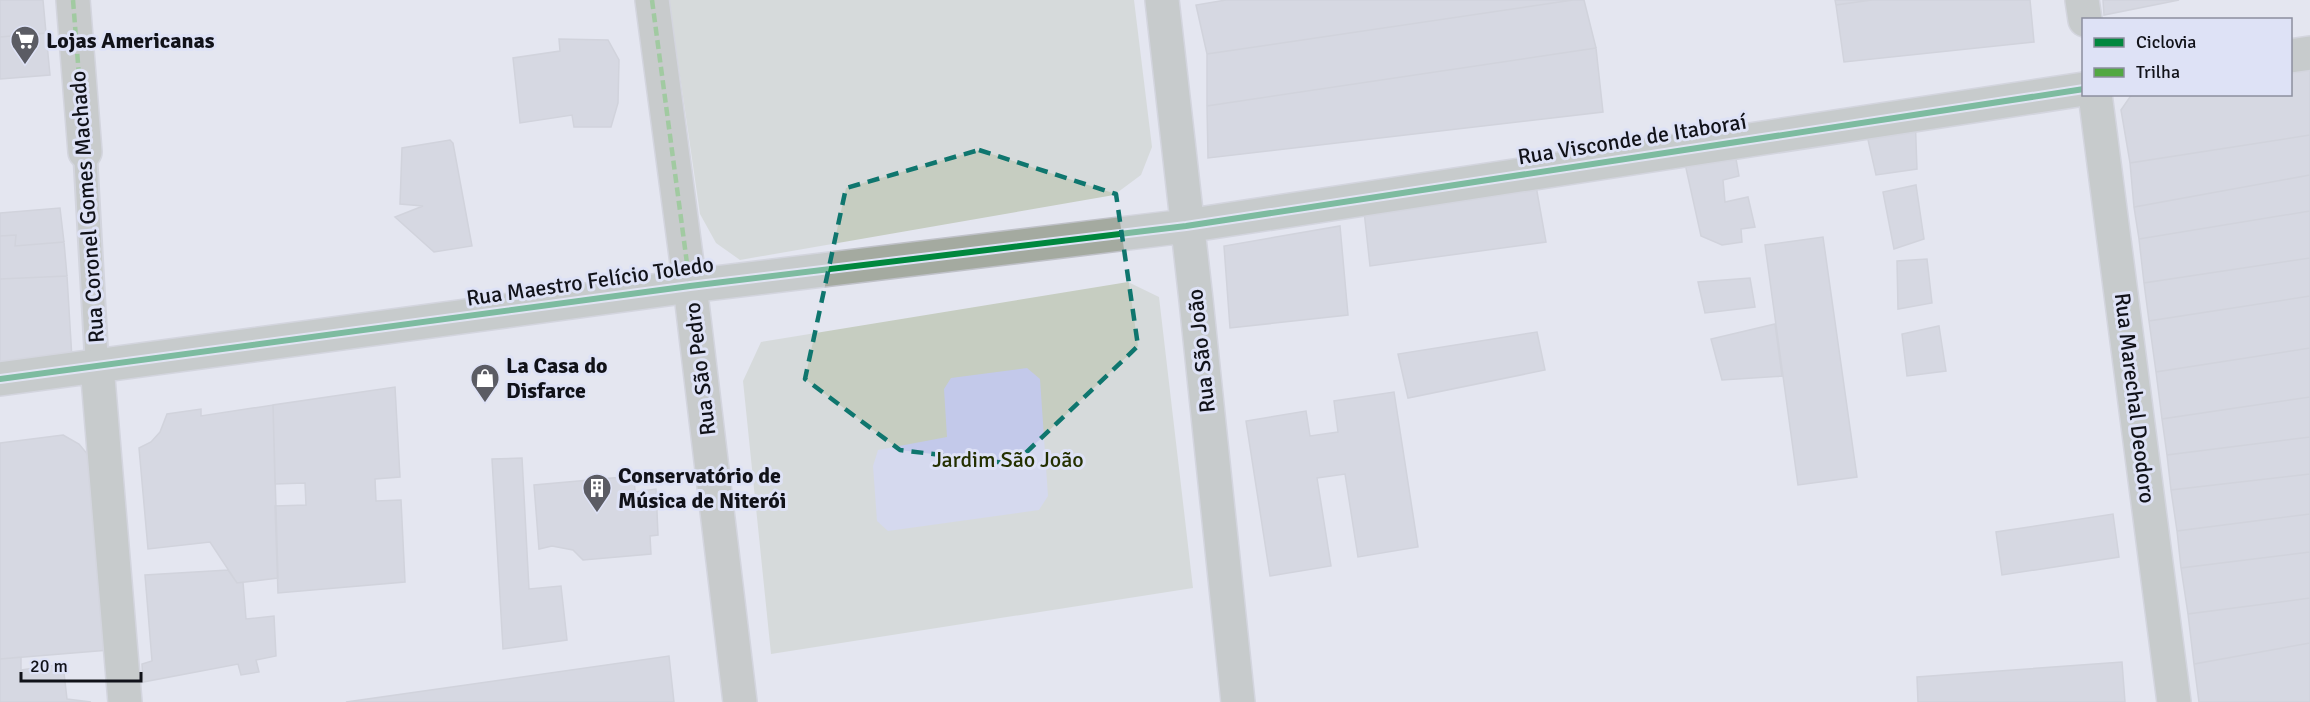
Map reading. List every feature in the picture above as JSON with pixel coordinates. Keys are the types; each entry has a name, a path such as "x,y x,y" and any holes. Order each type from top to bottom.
{"street":[{"name":"Rua Coronel Gomes Machado","path":"73,0 85,152"},
{"name":"Rua São Pedro","path":"652,0 690,286 740,702"},
{"name":"Rua São João","path":"1162,0 1238,702"},
{"path":"2082,0 2085,18"},
{"path":"2292,56 2310,53"},
{"name":"Rua Visconde de Itaboraí","path":"1186,226 2082,89"},
{"name":"Rua Marechal Deodoro","path":"2095,96 2174,702"},
{"name":"Rua Maestro Felício Toledo","path":"0,379 690,286 1186,226"},
{"name":"Rua Coronel Gomes Machado","path":"97,366 125,702"}],"lane":[{"name":"Rua Coronel Gomes Machado","path":"85,152 97,366"}],"highlighted area":[{"path":"979,150 1116,194 1138,346 1014,464 900,450 805,379 846,188"}],"green space":[{"path":"669,0 1134,0 1152,147 1141,175 1114,195 740,260 716,243 700,214"},
{"name":"Jardim São João","path":"1128,282 1159,297 1193,588 771,654 743,381 761,342"}],"water":[{"path":"1027,368 1040,379 1048,496 1039,510 888,531 877,521 873,466 878,450 947,437 944,389 951,378"}],"building":[{"path":"0,0 43,0 46,33 0,37"},
{"path":"1226,0 1573,0 1207,54 1196,5"},
{"path":"1584,0 1596,48 1207,106 1207,54"},
{"path":"1835,0 1872,0 1836,5"},
{"path":"1872,0 2030,0 2034,42 1844,62 1836,5"},
{"path":"2103,0 2179,0 2104,15"},
{"name":"Lojas Americanas","path":"46,33 50,75 0,79 0,37"},
{"path":"559,39 608,40 619,60 618,103 611,127 574,127 572,115 520,123 513,58 560,51"},
{"path":"1596,48 1603,112 1208,158 1207,106"},
{"path":"2310,66 2310,135 2130,163 2121,110 2131,96 2292,96 2292,69"},
{"path":"1915,114 1917,169 1876,175 1864,122"},
{"path":"2310,135 2310,175 2134,207 2130,163"},
{"path":"450,140 453,143 472,246 434,252 395,217 423,206 400,204 402,148"},
{"path":"1733,142 1739,176 1723,180 1725,202 1748,197 1755,227 1741,229 1742,242 1722,245 1701,236 1682,150"},
{"path":"2310,175 2310,211 2139,239 2134,207"},
{"path":"1916,185 1924,239 1894,249 1883,192"},
{"path":"1536,186 1546,242 1370,266 1364,211"},
{"path":"60,208 64,242 15,246 16,235 0,236 0,213"},
{"path":"2310,211 2310,258 2144,283 2139,239"},
{"path":"1340,226 1348,315 1230,328 1224,246"},
{"path":"16,235 15,246 64,242 67,276 0,279 0,236"},
{"path":"1823,237 1857,477 1798,485 1765,245"},
{"path":"2310,258 2310,296 2149,321 2144,283"},
{"path":"1927,259 1932,303 1898,309 1897,261"},
{"path":"67,276 72,359 0,387 0,279"},
{"path":"1750,278 1755,307 1705,313 1698,282"},
{"path":"2310,296 2310,348 2156,372 2149,321"},
{"path":"1775,324 1782,376 1722,380 1711,339"},
{"path":"1939,326 1946,371 1907,376 1902,334"},
{"path":"1537,332 1545,370 1408,398 1398,354"},
{"path":"2310,348 2310,397 2162,419 2156,372"},
{"path":"395,387 400,477 375,479 376,501 401,500 405,582 278,593 275,506 306,505 305,483 275,484 273,405"},
{"path":"1394,392 1418,547 1358,557 1345,474 1317,478 1331,566 1270,576 1246,421 1306,411 1310,436 1338,432 1334,401"},
{"path":"2310,397 2310,437 2167,455 2162,419"},
{"path":"273,405 278,578 237,583 210,542 148,549 139,448 151,442 160,432 167,414 201,409 201,416"},
{"path":"63,435 79,444 89,456 109,650 0,659 0,443"},
{"path":"2310,437 2310,474 2171,490 2167,455"},
{"path":"522,458 529,589 561,586 567,640 503,649 492,459"},
{"path":"2310,474 2310,514 2177,531 2171,490"},
{"name":"Conservatório de Música de Niterói","path":"634,476 635,492 656,489 658,535 650,536 651,554 583,560 573,550 552,546 539,549 534,485"},
{"path":"2113,514 2119,557 2002,575 1996,532"},
{"path":"2310,514 2310,552 2181,568 2177,531"},
{"path":"2310,552 2310,598 2188,614 2181,568"},
{"path":"228,570 237,583 243,582 246,619 274,616 276,656 256,660 259,672 241,675 238,664 143,682 142,664 152,661 145,575"},
{"path":"2310,598 2310,643 2194,664 2188,614"},
{"path":"2310,643 2310,702 2199,702 2194,664"},
{"path":"669,656 674,702 346,702"},
{"path":"21,657 21,670 63,664 67,699 91,702 0,702 0,659"},
{"path":"2122,662 2125,702 1918,702 1917,677"}],"marked path":[{"path":"73,0 85,152"},
{"path":"652,0 690,286"}],"cycle path":[{"path":"0,379 690,286 1186,226 2082,89"}],"place":[{"name":"Lojas Americanas","path":"25,66"},
{"name":"La Casa do Disfarce","path":"485,404"},
{"name":"Conservatório de Música de Niterói","path":"597,514"}]}
